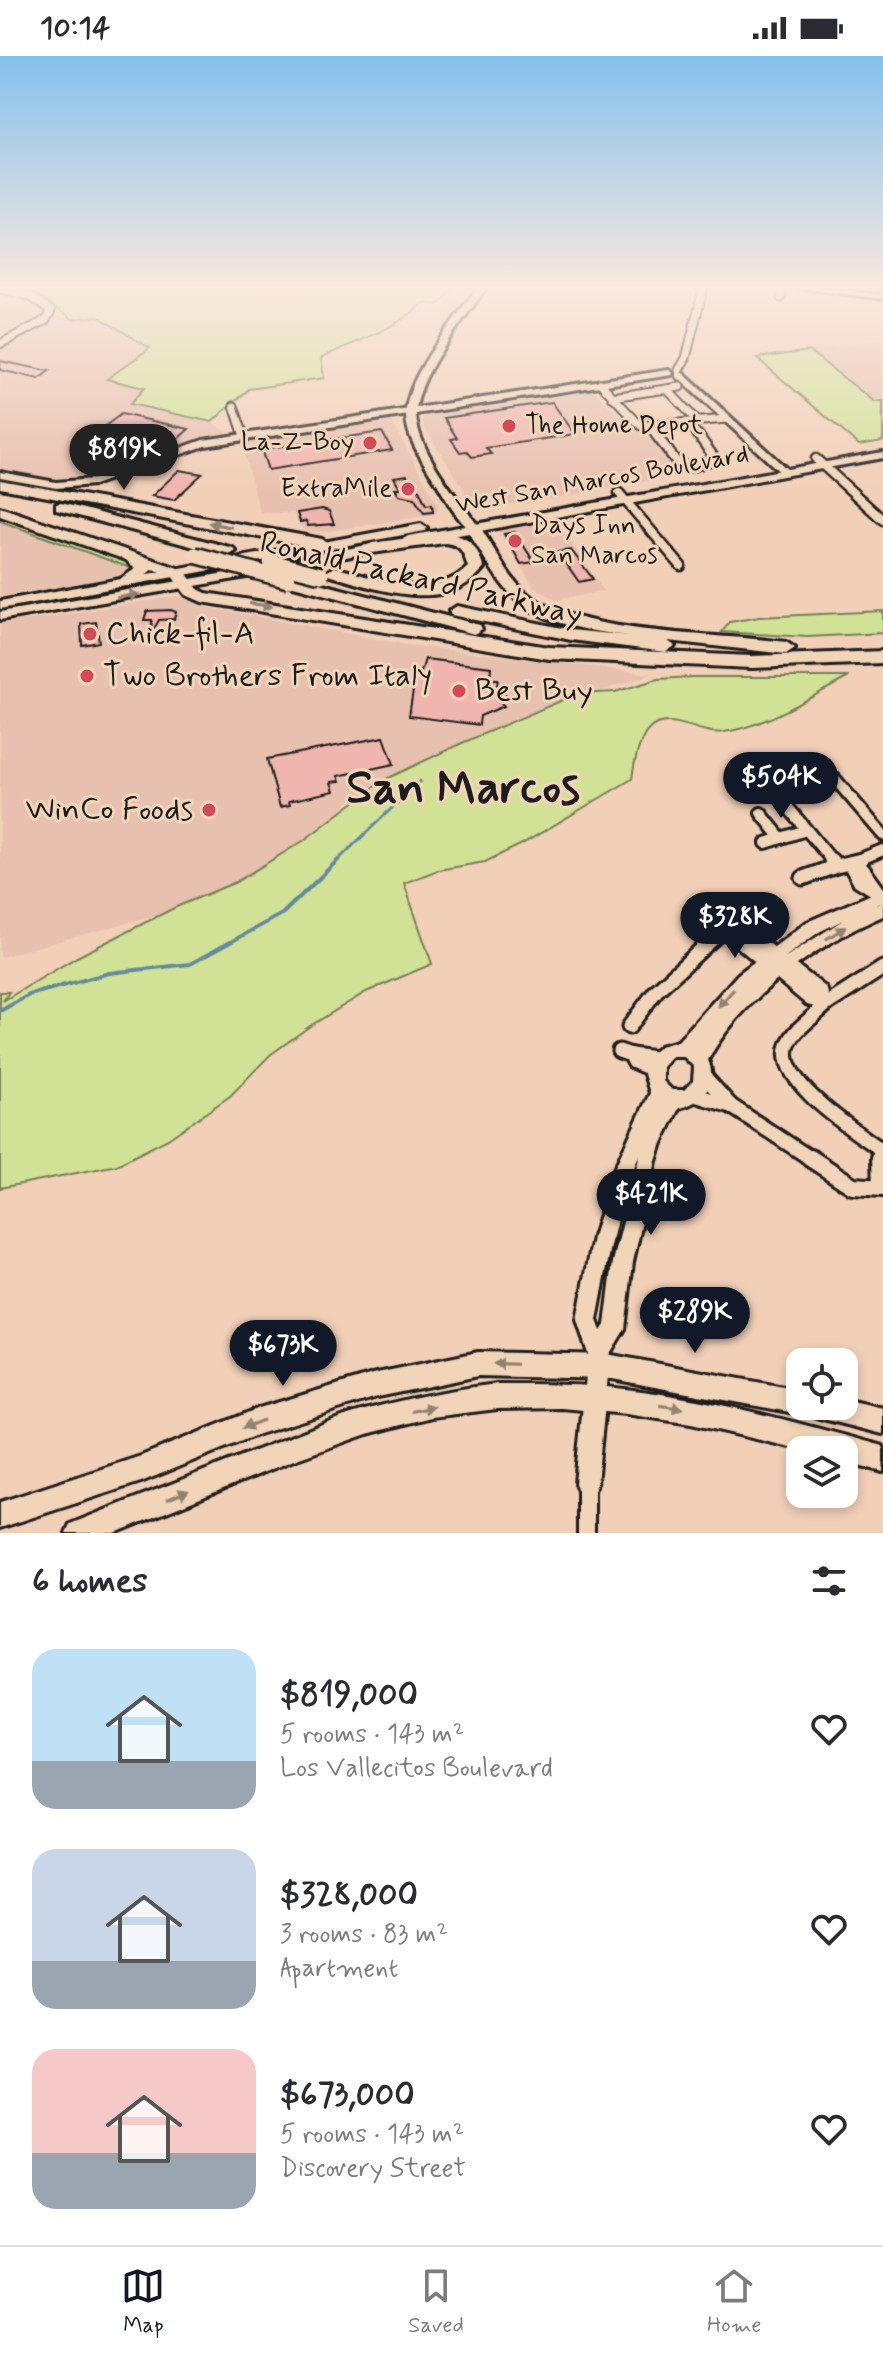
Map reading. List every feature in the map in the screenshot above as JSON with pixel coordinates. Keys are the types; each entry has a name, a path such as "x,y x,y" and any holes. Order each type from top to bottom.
{"highway":[{"path":"0,484 322,544"},
{"name":"Ronald Packard Parkway","path":"0,491 328,574 482,617 571,635 681,647 786,648 883,644"},
{"name":"Ronald Packard Parkway","path":"0,503 506,636 655,659 751,662 883,657"},
{"path":"0,511 130,555 184,579 192,592 202,597 549,653 655,659"},
{"path":"469,523 505,578 528,601 548,611 651,633 786,648"},
{"path":"328,574 414,589 438,590 459,585 476,568 475,557 467,543 455,538 372,548"},
{"path":"125,583 145,570 130,555"}],"main road":[{"path":"439,355 416,392 412,411 420,441 469,523"},
{"name":"West San Marcos Boulevard","path":"820,462 883,446"},
{"name":"West San Marcos Boulevard","path":"0,605 125,583 184,579 322,544 469,523 517,520 622,497 820,462 883,455"},
{"name":"West San Marcos Boulevard","path":"0,616 184,579 372,548 539,507 622,497"},
{"path":"517,520 518,516 539,507"},
{"path":"0,1515 141,1469 259,1421 377,1385 478,1364 598,1360 786,1399"},
{"path":"79,1533 369,1420 479,1397 594,1395 774,1427 883,1459"},
{"path":"858,1415 883,1421"}],"street":[{"path":"0,475 56,485 94,482 122,475 189,446 676,373 686,355"},
{"path":"676,373 781,469"},
{"path":"600,383 641,426 727,419"},
{"path":"612,397 680,387"},
{"path":"648,425 679,465 686,468 712,460 713,456 694,423 667,389"},
{"path":"234,406 244,436"},
{"path":"820,462 883,520"},
{"path":"622,497 681,566"},
{"path":"653,1064 666,1051 681,1050 744,979 840,930 881,897 864,886 846,865 806,830 777,789 811,775 824,774 835,779 883,835"},
{"path":"761,813 781,838"},
{"path":"766,843 806,830"},
{"path":"803,878 883,850"},
{"path":"629,1027 656,991 753,906"},
{"path":"729,926 732,934 777,963 810,999 824,1002"},
{"path":"586,1533 586,1483 598,1360 587,1320 603,1237 623,1169 677,1094 702,1069 741,1004 777,963"},
{"path":"681,1050 702,1069 731,1106 853,1186 882,1188 881,1147 812,1098 788,1064 786,1054 789,1044 824,1002 883,968"},
{"path":"625,1053 653,1064 677,1094 731,1106"}],"shaded area":[{"path":"0,355 141,355 108,379 144,388 131,404 212,422 230,434 173,447 99,477 67,480 0,471"},
{"path":"814,355 883,355 883,400 875,402"},
{"path":"593,390 636,431 641,431 682,475 528,503 477,507 468,502 462,486 423,425 423,417 431,412"},
{"path":"391,420 439,507 436,514 324,532 304,531 293,513 260,513 241,442"},
{"path":"553,518 603,591 556,600 534,587 496,527"},
{"path":"0,521 130,570 126,575 0,597"},
{"path":"178,596 210,608 407,645 652,674 573,700 353,797 323,830 234,894 0,957 0,621 30,620"}],"green space":[{"path":"140,355 328,355 321,358 324,378 249,389 212,422 130,404 144,388 107,379"},
{"path":"814,355 875,402 883,401 883,441 859,445 757,358"},
{"path":"0,515 129,560 139,571 0,521"},
{"path":"883,611 883,633 808,637 722,632 730,622 759,617"},
{"path":"849,677 788,710 740,729 716,732 674,722 651,727 639,748 632,779 522,844 485,862 438,870 404,883 432,964 366,992 310,1026 270,1055 230,1096 168,1139 117,1165 0,1188 0,992 9,992 3,1001 77,957 176,907 236,882 303,841 382,781 462,743 577,694 615,692 658,679"}],"building":[{"path":"0,361 49,371 39,379 0,370"},
{"name":"The Home Depot","path":"552,402 575,434 486,448 491,454 472,457 467,451 460,452 451,439 457,438 444,418"},
{"path":"121,414 189,429 172,444 161,441 143,456 84,442"},
{"path":"382,432 392,450 268,470 261,449"},
{"path":"179,470 202,474 174,500 152,496"},
{"path":"407,475 413,485 417,485 426,505 432,504 433,512 424,513 414,498 399,495 395,488 400,488 394,477"},
{"path":"322,509 329,511 334,524 308,526 306,521 300,522 297,513"},
{"name":"Days Inn San Marcos","path":"515,532 534,562 521,564 504,534"},
{"path":"571,550 593,579 579,582 558,552"},
{"path":"147,611 176,612 174,619 159,620 151,634 152,620 144,620"},
{"name":"Chick-fil-A","path":"96,622 99,642 82,645 81,624"},
{"name":"Best Buy","path":"425,659 491,667 490,679 498,679 497,685 506,695 498,699 504,706 480,716 479,725 409,716 415,678 417,671 421,672"},
{"path":"384,737 394,764 338,776 340,781 331,782 334,791 289,801 290,805 280,807 267,759"}],"waterway":[{"path":"336,862 420,781"},
{"path":"0,1011 29,995 109,973 190,964 282,914 338,860"}],"place":[{"name":"The Home Depot","path":"509,426"},
{"name":"La-Z-Boy","path":"370,443"},
{"name":"ExtraMile","path":"408,489"},
{"name":"Days Inn San Marcos","path":"515,541"},
{"name":"Chick-fil-A","path":"90,634"},
{"name":"Two Brothers From Italy","path":"87,676"},
{"name":"Best Buy","path":"459,691"},
{"name":"WinCo Foods","path":"209,810"}],"district":[{"name":"San Marcos","path":"463,788"}]}
